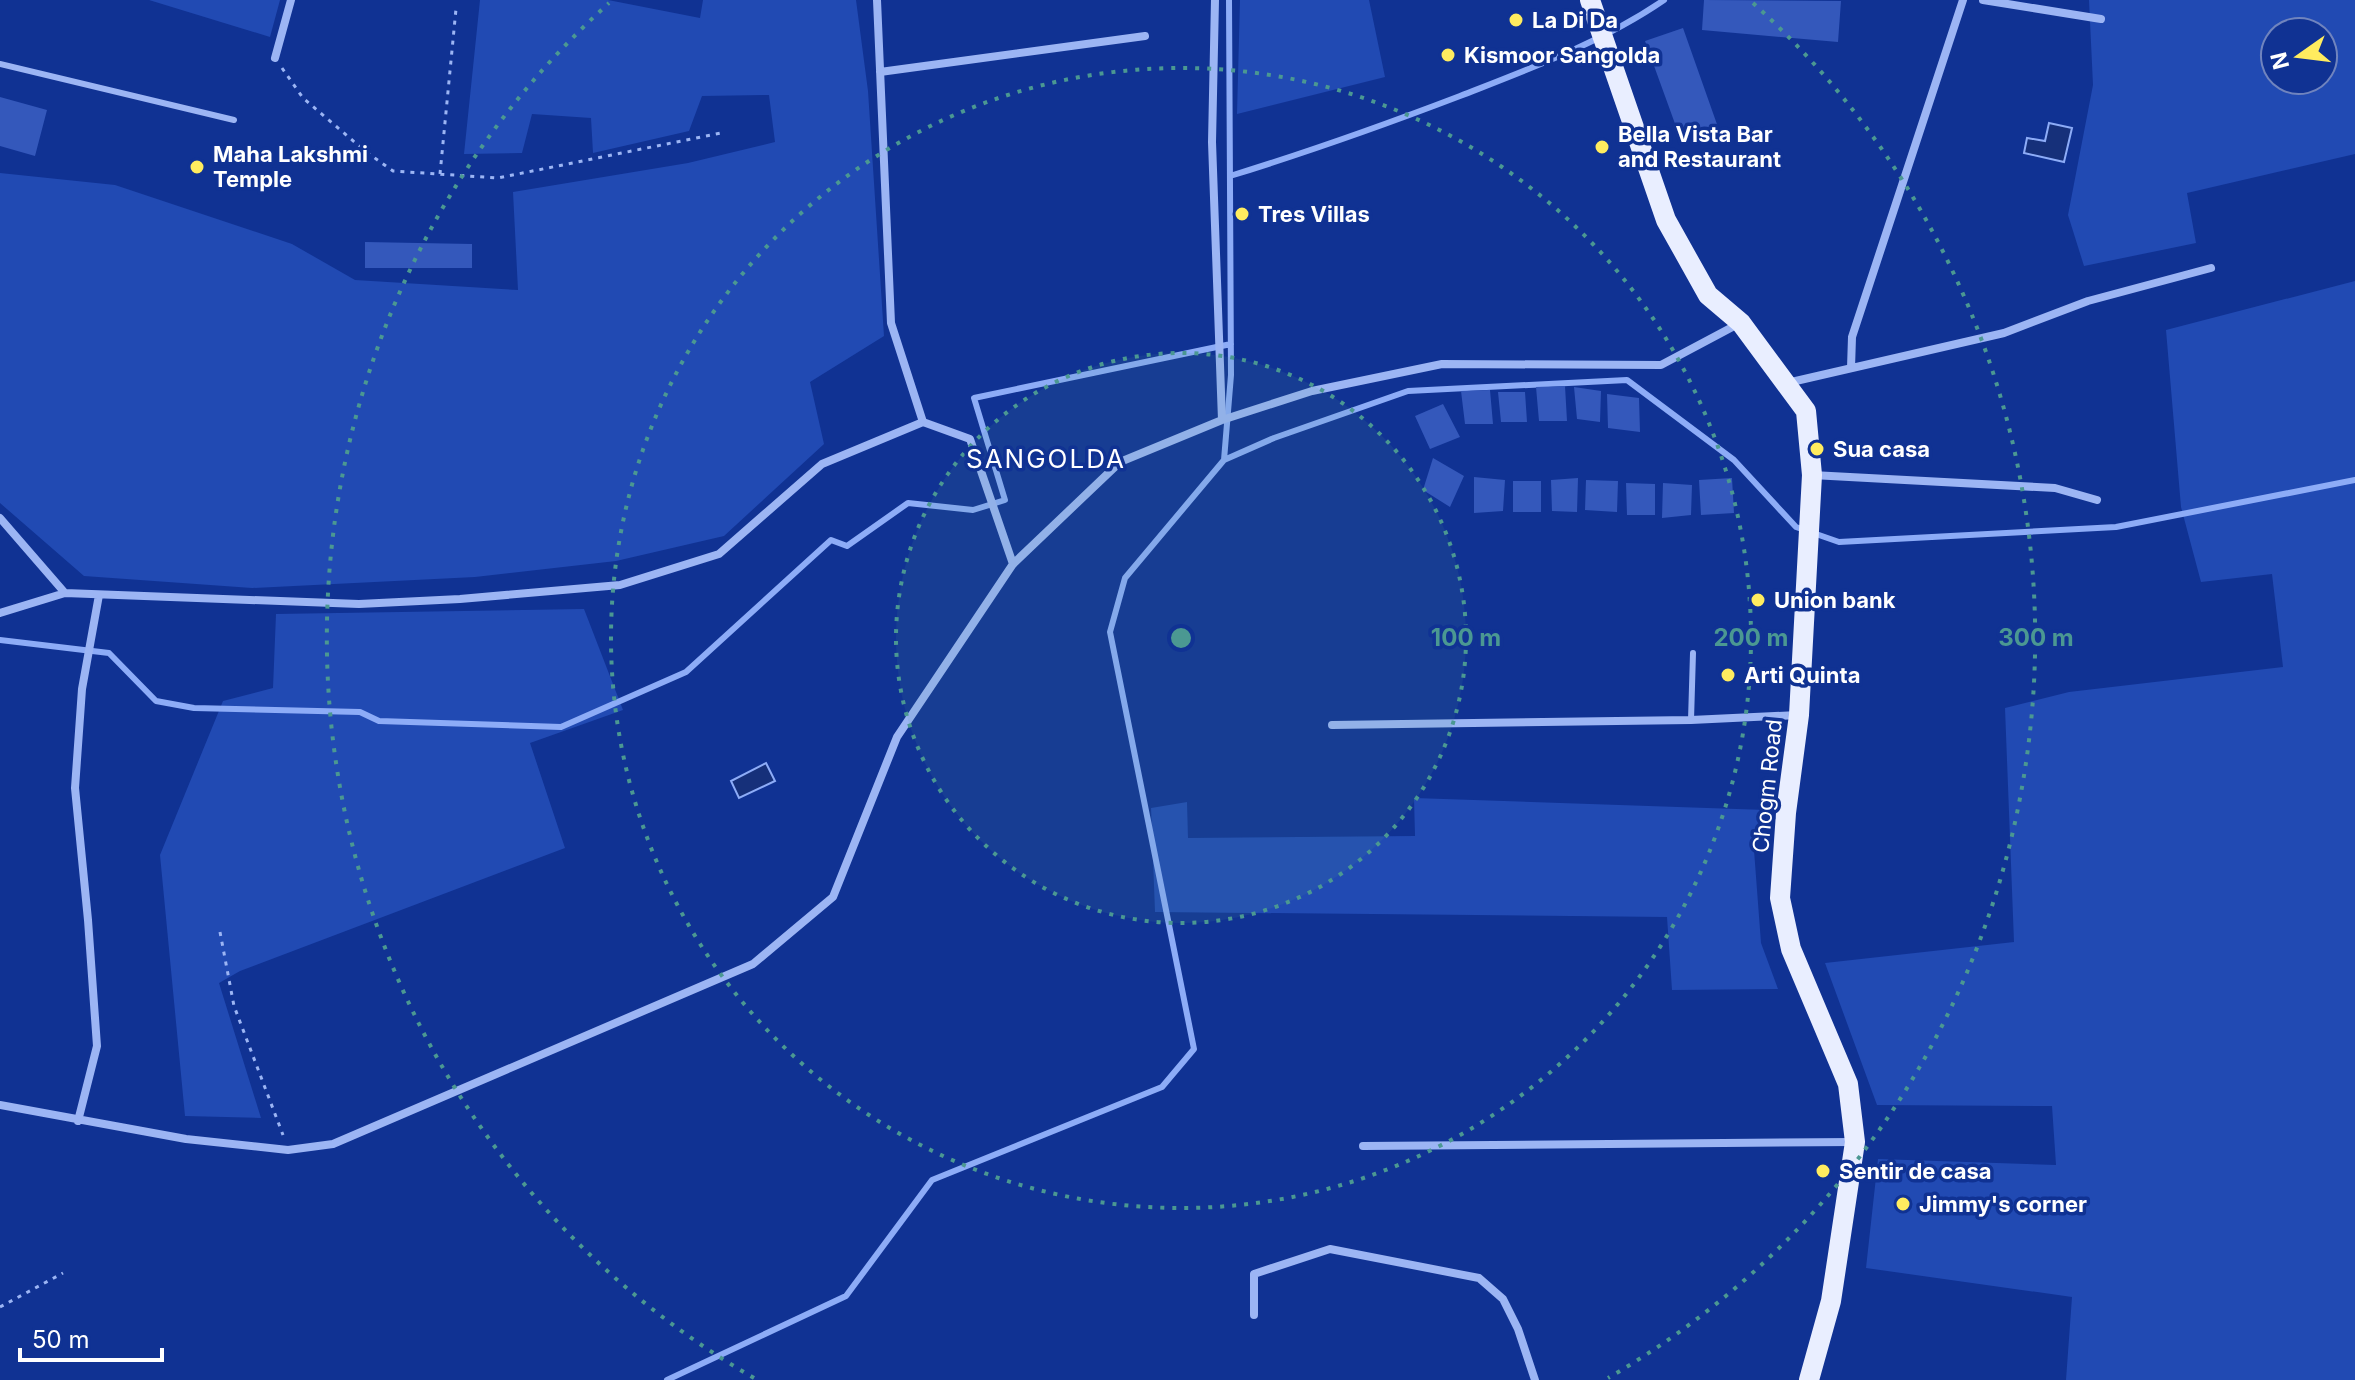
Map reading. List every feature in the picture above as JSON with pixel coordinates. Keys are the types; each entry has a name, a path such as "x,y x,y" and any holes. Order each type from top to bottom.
{"main road":[{"name":"Chogm Road","path":"1590,0 1666,220 1708,295 1741,323 1806,411 1812,475 1799,715 1786,813 1780,898 1791,949 1848,1084 1855,1142 1831,1301 1809,1380"}],"street":[{"path":"275,58 291,0"},
{"path":"877,0 891,323 923,422"},
{"path":"1215,0 1212,142 1222,420"},
{"path":"1851,368 1852,337 1963,0"},
{"path":"1983,0 2101,19"},
{"path":"880,72 1145,36"},
{"path":"1786,383 2004,333 2088,301 2211,268"},
{"path":"0,1105 186,1139 288,1150 333,1144 753,964 833,897 897,737 1013,564 1120,462 1222,420 1312,391 1442,364 1661,365 1741,323"},
{"path":"0,613 65,593 359,604 620,585 719,554 822,464 923,422 970,439 1013,564"},
{"path":"1812,475 2055,488 2097,500"},
{"path":"0,518 65,593"},
{"path":"78,1121 97,1046 75,788 82,689 99,595"},
{"path":"1332,725 1691,720 1799,715"},
{"path":"1363,1146 1855,1142"},
{"path":"1254,1315 1254,1274 1330,1249 1479,1278 1503,1299 1518,1329 1535,1380"}],"lane":[{"path":"0,64 234,120"},
{"path":"1691,720 1693,653"}],"path":[{"path":"440,174 456,9"},
{"path":"275,58 303,98 393,171 498,178 721,133"},
{"path":"220,932 234,1006 288,1150"},
{"path":"0,1307 63,1273"}],"shaded area":[{"path":"149,0 280,0 270,37"},
{"path":"480,0 608,0 700,18 703,0 856,0 868,91 884,336 810,382 824,444 724,536 616,561 475,577 252,588 84,576 0,503 0,173 115,185 292,244 355,280 518,290 513,192 688,163 775,142 769,95 702,96 689,131 593,153 591,118 532,114 522,153 464,154"},
{"path":"1240,0 1369,0 1385,77 1237,114"},
{"path":"2089,0 2355,0 2355,154 2187,193 2196,243 2084,266 2068,215 2093,85"},
{"path":"2049,123 2072,128 2064,162 2024,153 2027,138 2045,141"},
{"path":"2355,281 2355,1380 2066,1380 2072,1297 1866,1268 1878,1159 2056,1165 2052,1106 1877,1105 1825,963 2014,942 2005,708 2069,692 2283,667 2272,574 2201,582 2181,507 2166,330"},
{"path":"584,609 623,710 530,743 565,848 240,971 219,983 261,1118 185,1116 160,855 223,701 273,688 276,614"},
{"path":"766,763 775,781 739,798 731,781"},
{"path":"1414,798 1766,810 1754,850 1761,943 1778,989 1672,990 1667,917 1155,912 1151,808 1187,802 1188,838 1415,836"}],"building":[{"path":"1704,0 1841,1 1838,42 1702,30"},
{"path":"1683,28 1719,130 1682,143 1645,41"},
{"path":"0,97 47,110 35,156 0,146"},
{"path":"365,242 472,244 472,268 365,268"},
{"path":"1565,386 1567,421 1539,421 1536,387"},
{"path":"1574,387 1601,391 1600,422 1577,419"},
{"path":"1490,390 1493,424 1465,424 1461,391"},
{"path":"1498,392 1525,392 1527,422 1501,422"},
{"path":"1607,394 1639,398 1640,432 1608,428"},
{"path":"1443,404 1460,437 1430,449 1415,416"},
{"path":"1433,458 1464,476 1450,507 1423,490"},
{"path":"1474,477 1505,480 1503,511 1474,513"},
{"path":"1578,478 1577,512 1552,511 1551,480"},
{"path":"1732,478 1734,513 1701,515 1699,480"},
{"path":"1586,480 1618,481 1617,512 1585,510"},
{"path":"1513,481 1541,481 1541,512 1513,512"},
{"path":"1626,483 1655,484 1655,515 1627,515"},
{"path":"1663,483 1692,485 1691,515 1662,518"}],"waterway":[{"path":"1224,460 1231,375 1229,0"},
{"path":"1230,176 1374,128 1539,65 1591,42 1664,0"},
{"path":"0,640 109,653 156,701 194,708 360,712 379,721 561,727 686,672 831,540 847,546 908,503 973,510 1005,500 974,398 1231,344"},
{"path":"667,1380 846,1296 932,1180 1162,1087 1194,1049 1110,632 1125,578 1224,460 1274,438 1408,391 1627,380 1734,460 1796,527 1839,542 2116,527 2355,480"}],"place":[{"name":"La Di Da","path":"1516,20"},
{"name":"Kismoor Sangolda","path":"1448,55"},
{"name":"Bella Vista Bar and Restaurant","path":"1602,147"},
{"name":"Maha Lakshmi Temple","path":"197,167"},
{"name":"Tres Villas","path":"1242,214"},
{"name":"Sua casa","path":"1817,449"},
{"name":"Union bank","path":"1758,600"},
{"name":"Arti Quinta","path":"1728,675"},
{"name":"Sentir de casa","path":"1823,1171"},
{"name":"Jimmy's corner","path":"1903,1204"}],"district":[{"name":"SANGOLDA","path":"1046,458"}]}
